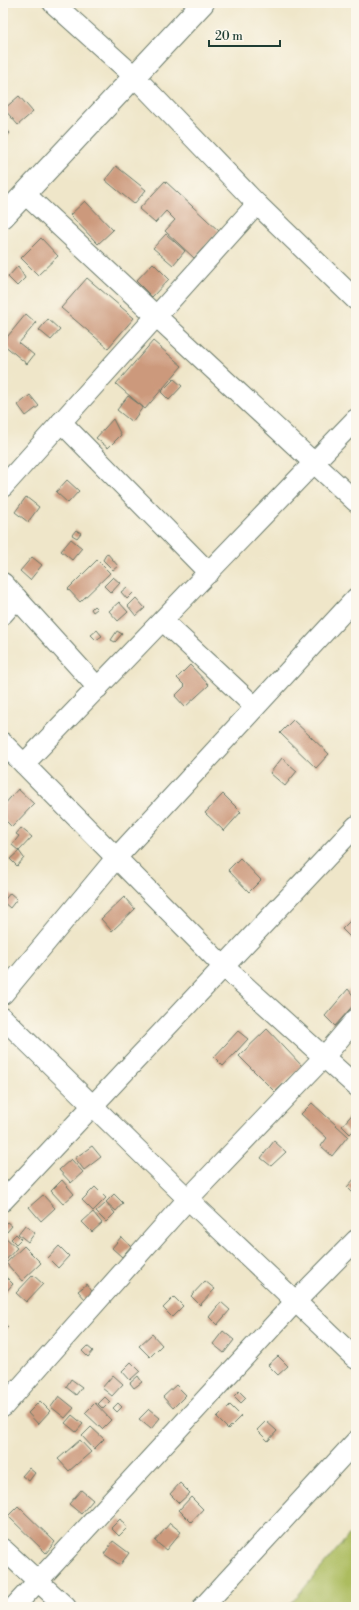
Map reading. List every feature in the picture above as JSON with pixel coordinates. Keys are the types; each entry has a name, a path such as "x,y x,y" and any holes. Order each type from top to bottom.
{"main road":[{"path":"3,217 203,3"}],"street":[{"path":"53,3 134,76 257,204 356,300"},
{"path":"25,194 155,317 356,502"},
{"path":"7,475 61,422 257,204"},
{"path":"24,764 356,419"},
{"path":"61,422 209,573"},
{"path":"3,583 98,688"},
{"path":"3,614 17,598"},
{"path":"3,994 116,858 356,598"},
{"path":"163,621 255,707"},
{"path":"3,743 223,966 356,1086"},
{"path":"3,1202 356,826"},
{"path":"3,1018 188,1199 356,1359"},
{"path":"3,1407 188,1199 324,1057 356,1019"},
{"path":"14,1607 296,1301 356,1240"},
{"path":"203,1607 356,1442"},
{"path":"3,1549 66,1607"}],"green space":[{"path":"356,1527 356,1607 288,1607"}],"building":[{"path":"19,96 33,112 18,125 4,109"},
{"path":"3,126 10,133 3,141"},
{"path":"116,166 146,190 134,204 105,180"},
{"path":"165,181 219,231 194,258 165,231 175,220 166,211 155,223 139,209"},
{"path":"85,201 113,230 98,244 70,215"},
{"path":"166,234 185,251 173,265 153,248"},
{"path":"41,238 58,256 38,275 21,258"},
{"path":"153,263 169,279 152,297 136,281"},
{"path":"18,266 25,278 17,286 8,277"},
{"path":"87,278 134,318 108,348 61,308"},
{"path":"26,314 36,323 19,343 34,355 27,364 3,344 3,342"},
{"path":"48,319 60,330 51,340 39,330"},
{"path":"153,341 182,366 145,409 116,384"},
{"path":"174,379 182,386 169,400 161,392"},
{"path":"30,395 39,406 26,416 18,405"},
{"path":"128,396 143,407 132,422 117,410"},
{"path":"113,419 121,435 108,448 96,438"},
{"path":"67,480 79,491 68,503 56,492"},
{"path":"26,497 39,507 28,522 15,512"},
{"path":"76,530 81,533 77,538 72,535"},
{"path":"71,539 82,548 72,560 61,551"},
{"path":"107,553 118,566 113,570 103,560"},
{"path":"32,557 42,565 30,580 20,571"},
{"path":"97,560 110,573 80,602 68,589"},
{"path":"113,577 120,583 111,593 104,586"},
{"path":"127,587 133,593 127,599 121,592"},
{"path":"136,598 145,608 136,616 128,606"},
{"path":"119,602 128,612 118,621 109,611"},
{"path":"94,606 97,609 93,612 91,609"},
{"path":"97,630 102,636 96,640 91,635"},
{"path":"117,631 122,634 115,642 111,640"},
{"path":"190,665 209,685 185,707 175,696 185,686 177,678"},
{"path":"293,720 329,754 316,768 280,733"},
{"path":"282,758 297,771 285,786 270,773"},
{"path":"18,789 34,804 12,827 3,818 3,806"},
{"path":"223,794 241,812 224,831 205,813"},
{"path":"21,828 32,837 19,851 12,845 19,836 16,834"},
{"path":"19,851 24,858 17,866 10,859"},
{"path":"240,858 261,880 249,892 228,870"},
{"path":"10,893 17,899 10,908 3,902"},
{"path":"124,897 135,909 112,931 101,919"},
{"path":"352,919 356,923 356,943 342,929"},
{"path":"348,989 356,999 356,1002 335,1026 325,1016"},
{"path":"267,1029 302,1066 275,1092 239,1056"},
{"path":"238,1031 248,1039 223,1066 214,1057"},
{"path":"312,1103 348,1136 332,1156 321,1146 327,1138 301,1114"},
{"path":"356,1110 356,1128 350,1134 342,1126"},
{"path":"274,1141 286,1152 271,1166 261,1158"},
{"path":"92,1146 101,1157 84,1170 75,1158"},
{"path":"71,1159 83,1172 71,1183 59,1170"},
{"path":"356,1177 356,1196 347,1187"},
{"path":"62,1180 74,1194 63,1204 51,1191"},
{"path":"95,1187 106,1198 93,1211 82,1200"},
{"path":"114,1194 123,1203 116,1211 106,1202"},
{"path":"43,1195 55,1208 41,1221 29,1207"},
{"path":"106,1203 115,1213 106,1222 96,1212"},
{"path":"93,1212 102,1223 92,1232 82,1222"},
{"path":"7,1222 12,1226 7,1232 3,1227"},
{"path":"25,1225 35,1233 28,1242 18,1234"},
{"path":"16,1234 21,1239 16,1244 11,1239"},
{"path":"4,1236 17,1248 5,1261 3,1259"},
{"path":"121,1237 131,1246 122,1257 112,1248"},
{"path":"24,1246 41,1263 22,1281 6,1263"},
{"path":"59,1246 69,1256 58,1268 48,1258"},
{"path":"4,1275 13,1284 3,1295 3,1276"},
{"path":"33,1275 43,1284 26,1302 16,1293"},
{"path":"205,1281 215,1289 200,1305 191,1296"},
{"path":"87,1284 93,1293 85,1299 78,1291"},
{"path":"174,1297 183,1306 172,1317 163,1308"},
{"path":"221,1302 230,1310 217,1325 209,1317"},
{"path":"3,1322 8,1327 3,1332"},
{"path":"223,1331 234,1340 224,1353 213,1344"},
{"path":"152,1334 162,1345 150,1357 139,1346"},
{"path":"87,1346 93,1351 88,1357 82,1351"},
{"path":"278,1356 288,1366 278,1375 268,1365"},
{"path":"131,1362 140,1371 130,1380 122,1371"},
{"path":"113,1375 123,1384 112,1396 102,1388"},
{"path":"138,1376 142,1382 134,1388 130,1383"},
{"path":"71,1379 82,1387 76,1395 66,1387"},
{"path":"176,1385 186,1395 173,1408 163,1397"},
{"path":"239,1391 246,1398 241,1403 234,1396"},
{"path":"59,1396 74,1408 65,1418 51,1407"},
{"path":"105,1397 110,1402 103,1409 98,1404"},
{"path":"40,1401 50,1411 38,1424 28,1413"},
{"path":"95,1403 111,1420 102,1429 85,1413"},
{"path":"118,1403 122,1407 117,1412 113,1408"},
{"path":"230,1405 241,1416 228,1429 217,1418"},
{"path":"149,1409 160,1418 151,1429 139,1419"},
{"path":"72,1415 83,1424 76,1432 65,1423"},
{"path":"266,1421 277,1431 268,1441 257,1430"},
{"path":"91,1427 104,1439 94,1449 82,1436"},
{"path":"80,1440 91,1452 69,1471 58,1459"},
{"path":"29,1468 35,1473 29,1481 22,1476"},
{"path":"180,1483 190,1493 179,1503 170,1494"},
{"path":"81,1490 93,1500 81,1514 69,1504"},
{"path":"191,1497 203,1509 191,1522 179,1510"},
{"path":"18,1506 55,1542 46,1553 8,1516"},
{"path":"120,1519 127,1528 119,1536 111,1528"},
{"path":"170,1523 181,1532 166,1550 155,1541"},
{"path":"113,1541 129,1553 120,1565 104,1554"}]}
